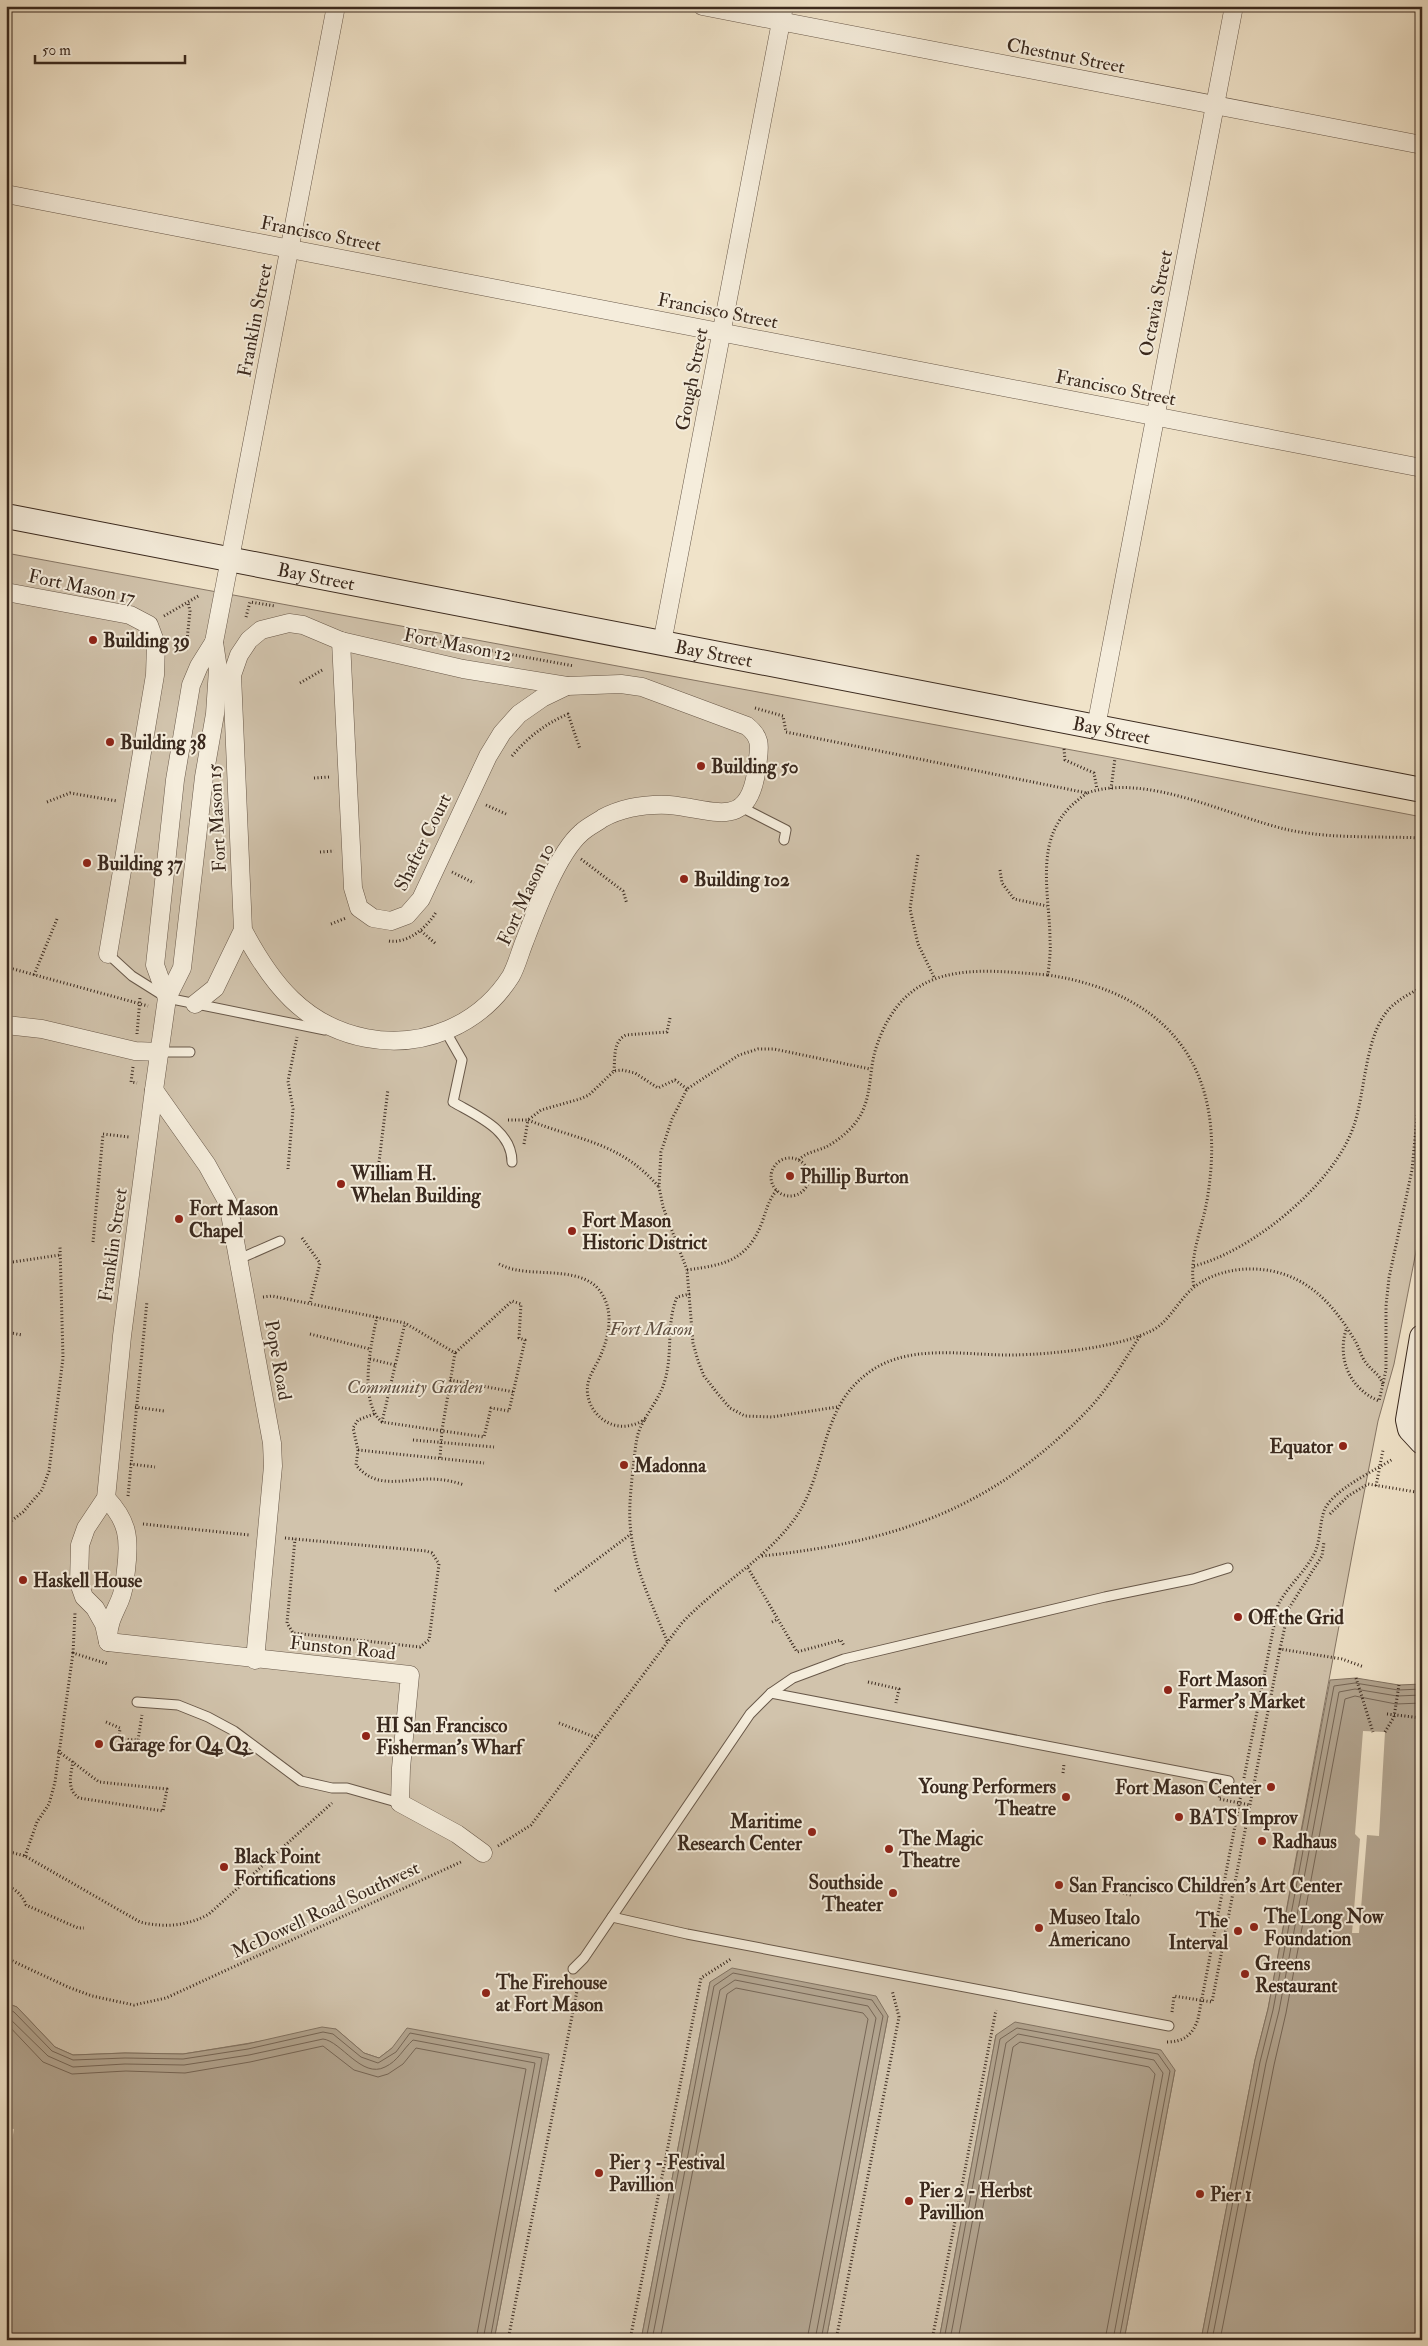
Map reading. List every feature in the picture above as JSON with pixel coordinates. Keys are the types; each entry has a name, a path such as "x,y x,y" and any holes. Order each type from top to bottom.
{"main road":[{"name":"Bay Street","path":"6,516 1422,790"},
{"path":"1416,1436 1408,1410 1422,1337"}],"street":[{"name":"Franklin Street","path":"108,1642 104,1624 95,1608 84,1597 79,1583 80,1545 86,1528 106,1498 122,1336 166,1004 182,968 204,776 216,698 218,669 214,642 336,6"},
{"name":"Chestnut Street","path":"702,6 783,14 1215,105 1422,145"},
{"name":"Octavia Street","path":"1096,727 1234,6"},
{"name":"Gough Street","path":"662,643 783,14"},
{"name":"Francisco Street","path":"6,194 1422,468"},
{"name":"Fort Mason 17","path":"6,592 130,614 149,625"},
{"name":"Fort Mason 12","path":"232,675 239,655 249,640 261,630 274,625 289,623 303,625 341,641 463,669 567,686"},
{"path":"108,954 156,675 156,644 149,625"},
{"name":"Shafter Court","path":"341,641 353,888 359,908 373,918 391,921 407,915 421,898 488,756 502,733 519,714 542,698 567,686"},
{"name":"Franklin Street","path":"166,1004 155,965 175,780 191,685 199,666 214,642"},
{"name":"Fort Mason 15","path":"232,675 243,930"},
{"path":"567,686 621,684 642,687 747,726 756,734 760,747 755,787 749,799 741,807"},
{"name":"Fort Mason 10","path":"243,930 268,972 296,1005 314,1018 343,1034 376,1040 415,1040 446,1032 475,1015 499,992 511,974 533,921 567,850 580,833 605,817 636,805 669,805 720,813 731,812 741,807"},
{"path":"195,1004 215,988 243,930"},
{"path":"6,1025 42,1029 135,1051 160,1052"},
{"name":"Pope Road","path":"154,1090 207,1165 228,1204 247,1300 272,1443 273,1466 255,1660"},
{"path":"106,1498 116,1509 124,1523 128,1539 124,1588 112,1613 108,1642"},
{"name":"Funston Road","path":"108,1642 255,1660 410,1675 401,1768 400,1803"},
{"path":"400,1803 457,1834 483,1853"}],"lane":[{"path":"741,807 786,830 784,840"},
{"path":"108,954 166,1004 195,1004 343,1034"},
{"path":"446,1032 462,1060 453,1102 490,1123 503,1136 512,1150 512,1162"},
{"path":"160,1052 190,1052"},
{"path":"239,1259 280,1241"},
{"path":"573,1969 584,1958 750,1714 771,1693 793,1678 844,1659 1105,1597 1193,1579 1228,1568"},
{"path":"771,1693 1229,1781"},
{"path":"137,1702 178,1705 208,1717 234,1731 301,1781 332,1788 346,1788 400,1803"},
{"path":"612,1917 687,1934 1169,2026"}],"path":[{"path":"149,625 200,595"},
{"path":"300,683 327,667 329,675"},
{"path":"509,759 526,740 541,728 568,714 580,749"},
{"path":"1064,748 1065,760 1094,773 1097,789"},
{"path":"1111,788 1115,758"},
{"path":"1036,782 1087,793"},
{"path":"1048,975 1050,940 1047,906 1049,850 1057,824 1069,806 1087,793 1097,789 1111,788 1157,792 1182,797 1290,830 1318,834 1422,838"},
{"path":"47,802 70,793 134,804"},
{"path":"482,814 490,797"},
{"path":"486,805 506,814"},
{"path":"567,850 612,880 624,891 627,904"},
{"path":"918,855 910,909 918,944 934,977"},
{"path":"451,881 459,865"},
{"path":"1000,870 1002,883 1014,899 1047,906"},
{"path":"449,871 474,883"},
{"path":"387,941 394,942 421,931 432,920 441,904"},
{"path":"345,911 350,917"},
{"path":"34,975 57,918"},
{"path":"417,926 436,944"},
{"path":"6,967 166,1004"},
{"path":"799,1160 807,1169 806,1186 797,1194 791,1195 777,1190 771,1175 776,1164 787,1158 799,1160 839,1139 861,1115 867,1100 870,1069 881,1035 897,1009 908,996 934,977 958,972 986,970 1048,975 1094,985 1139,1004 1159,1020 1176,1038 1202,1082 1211,1117 1211,1174 1195,1249 1192,1276 1194,1287"},
{"path":"1194,1266 1223,1256 1268,1229 1310,1191 1331,1167 1353,1128 1375,1038 1383,1017 1398,1002 1422,987"},
{"path":"614,1071 616,1045 621,1037 626,1034 667,1032 670,1018"},
{"path":"288,1169 293,1109 288,1081 300,1024"},
{"path":"838,1407 772,1418 745,1416 730,1408 704,1376 693,1343 687,1270 663,1206 659,1187 661,1152 672,1119 686,1090 724,1063 739,1055 758,1049 774,1049 870,1069"},
{"path":"1346,1330 1342,1342 1349,1376 1362,1391 1379,1401 1386,1370 1386,1306 1389,1278 1412,1170 1422,1065"},
{"path":"512,1150 523,1151 528,1120 541,1110 588,1095 614,1071 622,1070 635,1073 658,1088 675,1080 686,1090"},
{"path":"379,1162 388,1089"},
{"path":"490,1123 528,1120 618,1153 644,1170 659,1187"},
{"path":"93,1242 103,1134 129,1137"},
{"path":"687,1270 718,1266 732,1261 745,1251 760,1227 770,1198 777,1190"},
{"path":"302,1238 320,1263 310,1304"},
{"path":"6,1525 23,1512 42,1490 49,1472 63,1358 60,1247"},
{"path":"6,1264 60,1255"},
{"path":"499,1264 515,1270 573,1276 587,1281 599,1289 607,1302 610,1319 603,1351 588,1383 589,1403 603,1420 618,1426 631,1426 647,1419"},
{"path":"762,1556 804,1551 889,1534 934,1518 974,1499 1034,1460 1086,1412 1112,1379 1141,1336 1154,1330 1166,1319 1194,1287 1216,1275 1231,1271 1248,1270 1278,1273 1302,1282 1318,1292 1341,1317 1346,1330 1355,1339 1365,1362 1379,1374 1384,1384"},
{"path":"128,1502 148,1291"},
{"path":"667,1641 649,1600 631,1534 629,1510 639,1430 647,1419 665,1380 670,1358 672,1310 677,1297 690,1294"},
{"path":"247,1300 272,1296 405,1322 455,1353"},
{"path":"377,1317 370,1350 370,1400 374,1414 382,1422 442,1430 484,1437 491,1408 509,1411 525,1340 519,1338 521,1304 517,1301 512,1301 455,1353 442,1430 440,1458"},
{"path":"382,1422 405,1322"},
{"path":"6,1332 22,1335"},
{"path":"310,1334 370,1350"},
{"name":"McDowell Road Southwest","path":"6,1958 92,1996 134,2005 158,2000 483,1853 531,1825 610,1722 667,1641 700,1604 748,1568 785,1533 798,1513 822,1456 838,1407 848,1391 864,1376 880,1365 901,1356 929,1352 1016,1355 1084,1348 1141,1336"},
{"path":"370,1359 395,1365"},
{"path":"450,1380 514,1392"},
{"path":"130,1407 164,1411"},
{"path":"374,1414 358,1420 354,1425 353,1431 358,1450 356,1465 365,1474 393,1483 428,1479 464,1485"},
{"path":"413,1440 494,1447"},
{"path":"358,1450 484,1463"},
{"path":"1376,1486 1383,1450"},
{"path":"1324,1542 1322,1556 1289,1608 1212,2002 1202,2000 1174,1996 1167,2042 1184,2039 1196,2027 1202,2000 1275,1613 1287,1589 1313,1557 1324,1513 1330,1501 1350,1485 1394,1459"},
{"path":"124,1463 155,1467"},
{"path":"1330,1514 1348,1496 1368,1484 1422,1493"},
{"path":"142,1523 432,1553 439,1564 429,1640 420,1647 293,1633 287,1623 295,1539"},
{"path":"555,1591 631,1534"},
{"path":"748,1568 797,1652 841,1640"},
{"path":"772,1622 778,1618"},
{"path":"1280,1649 1342,1659 1364,1667"},
{"path":"25,1856 37,1822 49,1804 55,1782 73,1653 108,1664"},
{"path":"1356,1678 1373,1732"},
{"path":"1385,1732 1394,1715 1399,1685"},
{"path":"1387,1714 1422,1718"},
{"path":"106,1722 120,1728 119,1739 138,1740 141,1722"},
{"path":"558,1723 597,1738"},
{"path":"58,1751 73,1761 100,1782 167,1789 163,1811 79,1798 74,1794 70,1786 73,1761"},
{"path":"6,1851 25,1856 140,1922 158,1926 186,1923 209,1914 346,1788"},
{"path":"6,1886 13,1888 24,1898 26,1904 33,1909 78,1928 84,1928"},
{"path":"1106,1889 1131,1895"},
{"path":"630,2340 701,1978 729,1959"},
{"path":"836,2340 899,2017 892,1990"},
{"path":"508,2340 577,1991"},
{"path":"932,2340 996,2010"},
{"path":"1420,2191 1422,2182"}],"green space":[{"name":"Fort Mason","path":"6,553 1115,758 1422,817 1422,1221 1394,1364 1378,1421 1268,2009 1255,2060 1201,2340 1124,2340 1175,2070 996,2035 939,2340 826,2340 888,2016 710,1982 641,2340 494,2340 549,2054 392,2048 379,2058 364,2053 336,2029 183,2054 125,2053 73,2055 55,2047 17,2007 6,2003"}],"water":[{"path":"1356,1678 1399,1685 1422,1684 1422,2340 1201,2340 1255,2060 1268,2009 1330,1680"},
{"path":"732,1968 876,1996 888,2016 826,2340 641,2340 710,1982"},
{"path":"6,2003 17,2007 55,2047 73,2055 125,2053 183,2054 247,2044 322,2027 336,2029 364,2053 379,2058 392,2048 407,2028 549,2054 494,2340 6,2340"},
{"path":"1015,2022 1161,2050 1175,2070 1124,2340 939,2340 996,2035"}],"pier":[{"path":"1363,1731 1385,1732 1379,1836 1367,1835 1359,1933 1352,1933 1360,1839 1355,1834"},
{"path":"6,2128 14,2129 6,2174"}],"place":[{"name":"Building 39","path":"93,640"},
{"name":"Building 38","path":"110,742"},
{"name":"Building 50","path":"701,766"},
{"name":"Building 37","path":"87,863"},
{"name":"Building 102","path":"684,879"},
{"name":"Phillip Burton","path":"790,1176"},
{"name":"William H. Whelan Building","path":"341,1184"},
{"name":"Fort Mason Chapel","path":"179,1219"},
{"name":"Fort Mason Historic District","path":"572,1231"},
{"name":"Equator","path":"1343,1446"},
{"name":"Madonna","path":"624,1465"},
{"name":"Haskell House","path":"23,1580"},
{"name":"Off the Grid","path":"1238,1617"},
{"name":"Fort Mason Farmer's Market","path":"1168,1690"},
{"name":"HI San Francisco Fisherman's Wharf","path":"366,1736"},
{"name":"Garage for Q4 Q3","path":"99,1744"},
{"name":"Fort Mason Center","path":"1271,1787"},
{"name":"Young Performers Theatre","path":"1066,1797"},
{"name":"BATS Improv","path":"1179,1817"},
{"name":"Maritime Research Center","path":"812,1832"},
{"name":"Radhaus","path":"1262,1841"},
{"name":"The Magic Theatre","path":"889,1849"},
{"name":"Black Point Fortifications","path":"224,1867"},
{"name":"San Francisco Children's Art Center","path":"1059,1885"},
{"name":"Southside Theater","path":"893,1893"},
{"name":"The Long Now Foundation","path":"1254,1927"},
{"name":"Museo Italo Americano","path":"1039,1928"},
{"name":"The Interval","path":"1238,1931"},
{"name":"Greens Restaurant","path":"1245,1974"},
{"name":"The Firehouse at Fort Mason","path":"486,1993"},
{"name":"Pier 3 - Festival Pavillion","path":"599,2173"},
{"name":"Pier 1","path":"1200,2194"},
{"name":"Pier 2 - Herbst Pavillion","path":"909,2201"}],"park label":[{"name":"Community Garden","path":"415,1386"}]}
